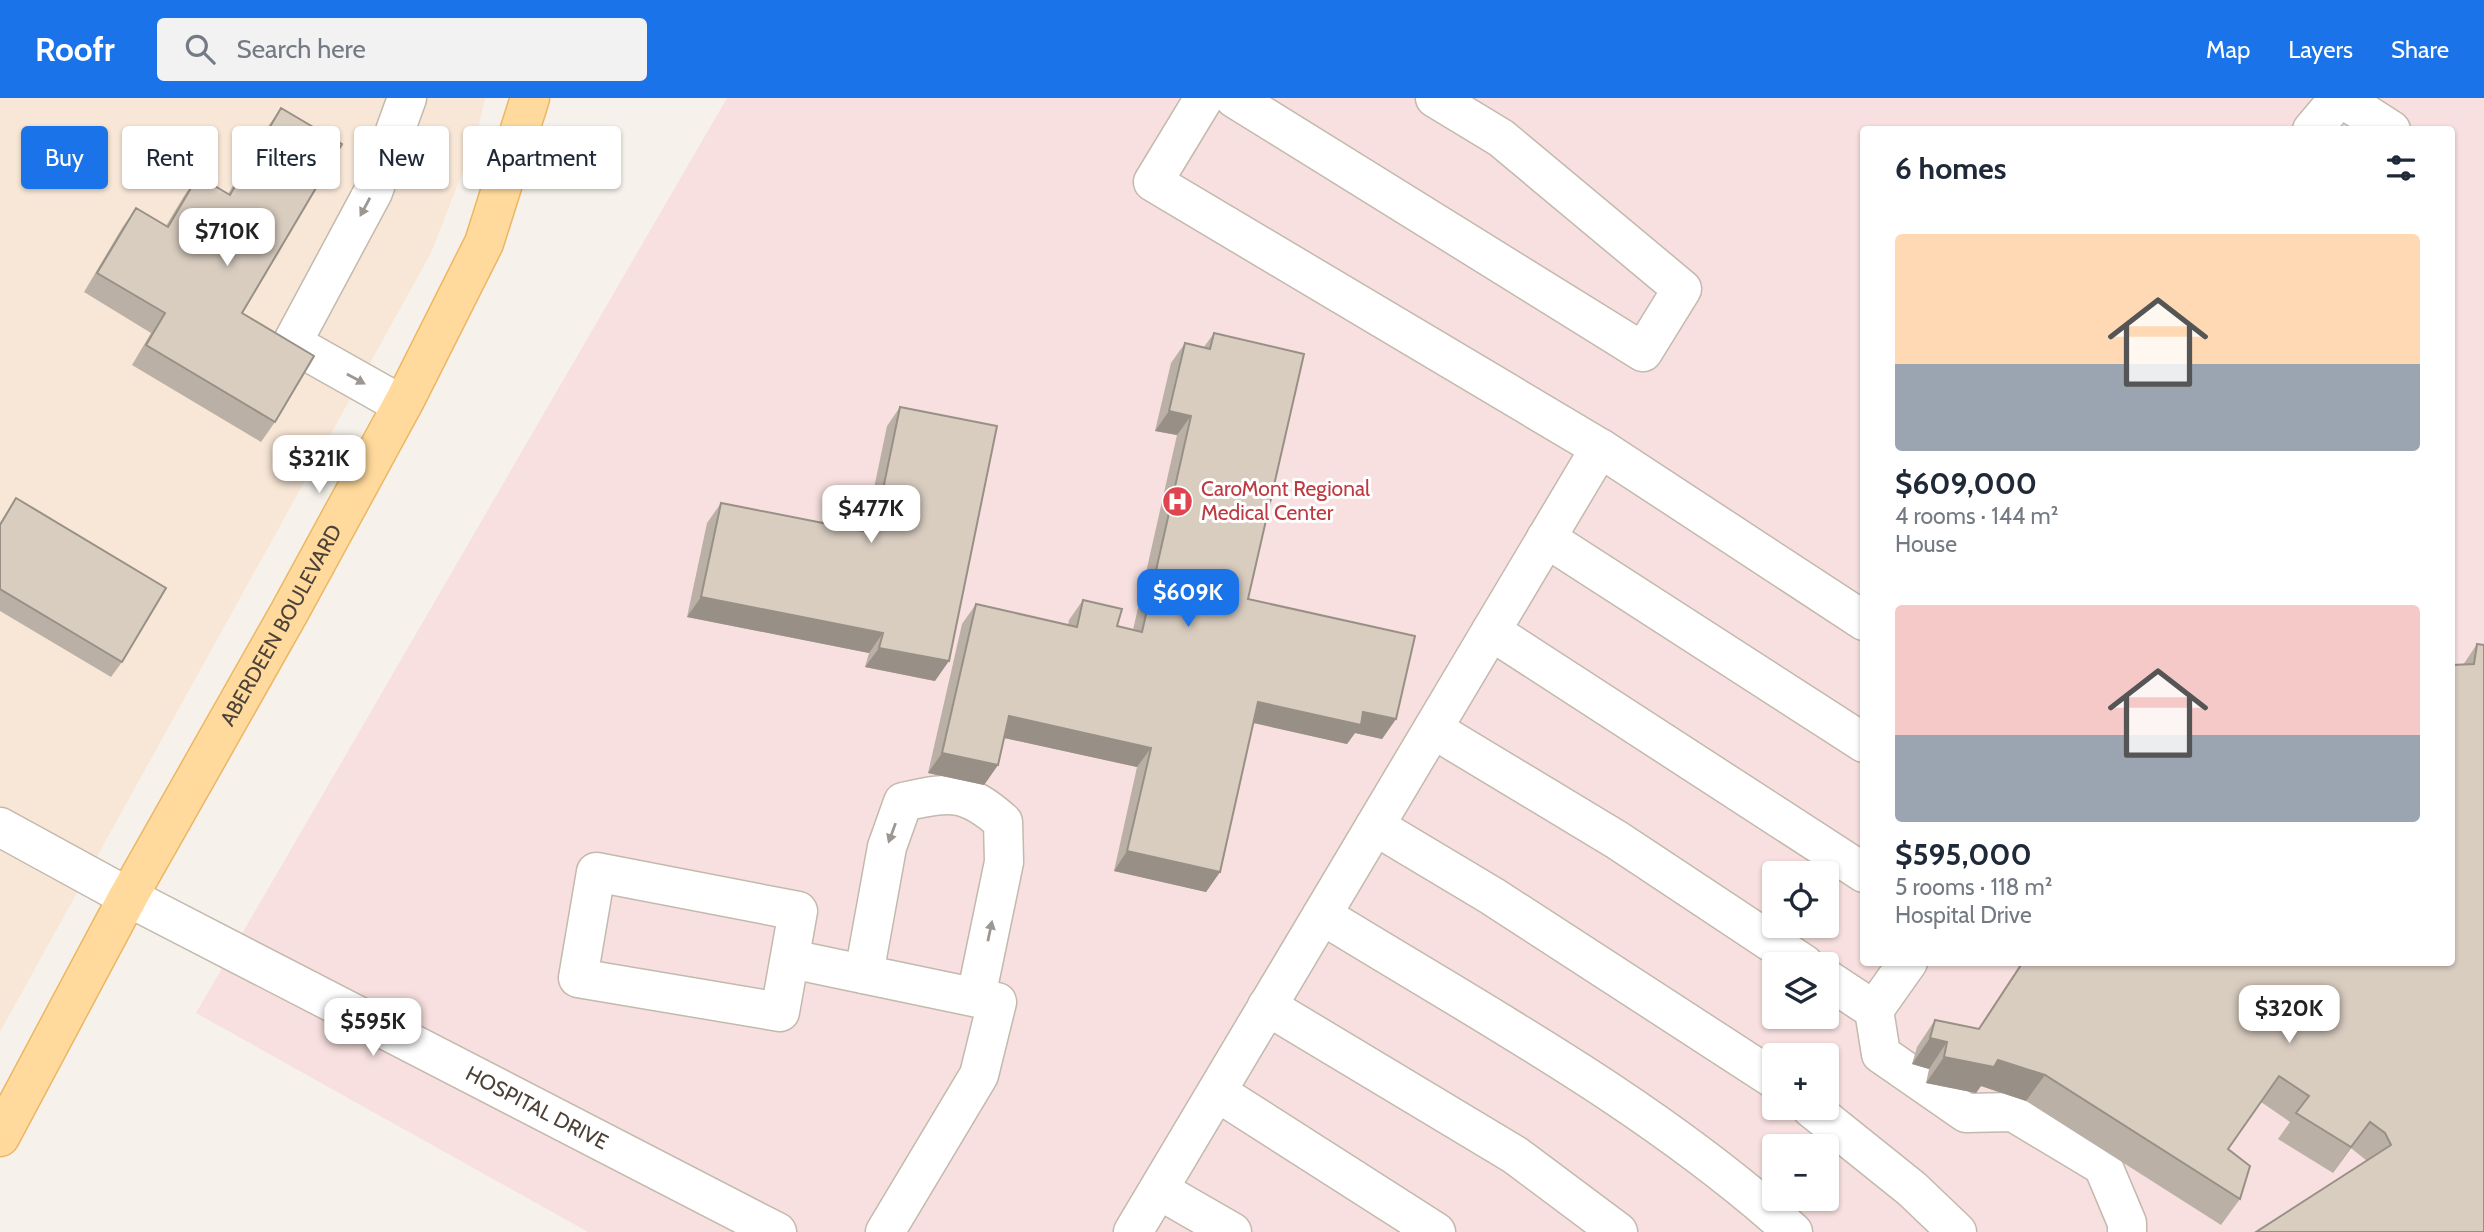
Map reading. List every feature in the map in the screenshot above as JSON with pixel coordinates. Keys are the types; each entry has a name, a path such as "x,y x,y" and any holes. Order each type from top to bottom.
{"main road":[{"name":"ABERDEEN BOULEVARD","path":"0,1137 128,897 290,611 402,405 484,243 530,98"}],"street":[{"path":"402,405 292,343 373,192 407,98"},
{"path":"1204,98 1153,183 1600,448 1860,618"},
{"path":"1234,98 1643,352 1682,289 1501,138 1435,98"},
{"path":"2316,126 2340,98 2385,126"},
{"path":"1133,1232 1600,448"},
{"path":"1546,538 1860,740"},
{"path":"1491,631 1860,870"},
{"path":"1433,729 1617,840 1786,952"},
{"path":"864,974 887,847 903,802 948,793 984,805 1003,822 1004,862 976,997"},
{"path":"1375,826 1492,896 1762,1071"},
{"name":"HOSPITAL DRIVE","path":"0,827 128,897 777,1232"},
{"path":"596,872 798,911 791,959 780,1012 578,978 596,872"},
{"path":"1322,915 1649,1117 1756,1198 1793,1232"},
{"path":"791,959 998,1002 979,1075 885,1232"},
{"path":"1905,966 1874,1010 1881,1054 1966,1113 2013,1112 2103,1166 2127,1223 2127,1232"},
{"path":"1839,987 1874,1010"},
{"path":"1268,1006 1515,1155 1618,1232"},
{"path":"1217,1092 1436,1232"},
{"path":"1826,1120 1912,1189 1957,1232"},
{"path":"1158,1190 1232,1232"}],"shaded area":[{"path":"0,98 485,98 479,126 463,126 463,171 431,253 0,1032"},
{"name":"CaroMont Regional Medical Center","path":"727,98 2484,98 2484,1232 588,1232 196,1013"}],"building":[{"path":"281,108 312,126 270,126"},
{"path":"218,188 230,195 234,189 315,189 242,313 314,356 275,422 146,345 165,313 97,273 136,208 168,227 190,189"},
{"path":"1214,333 1304,354 1248,599 1415,636 1396,719 1363,712 1361,725 1258,702 1220,872 1127,851 1151,748 1009,716 998,765 942,753 976,604 1077,627 1083,600 1122,609 1117,626 1142,632 1191,416 1169,411 1185,343 1210,349"},
{"path":"900,407 997,426 949,661 879,648 883,633 701,597 721,503 874,533"},
{"path":"16,498 166,588 122,662 0,589 0,525"},
{"path":"2477,644 2484,645 2484,1232 2256,1232 2391,1145 2385,1133 2370,1122 2351,1147 2296,1113 2309,1096 2279,1076 2228,1149 2250,1166 2240,1199 2045,1075 1998,1060 1994,1067 1944,1057 1947,1042 1930,1038 1935,1020 1979,1029 2020,966 2455,966 2455,665 2474,664"}],"place":[{"name":"CaroMont Regional Medical Center","path":"1178,501"}]}
